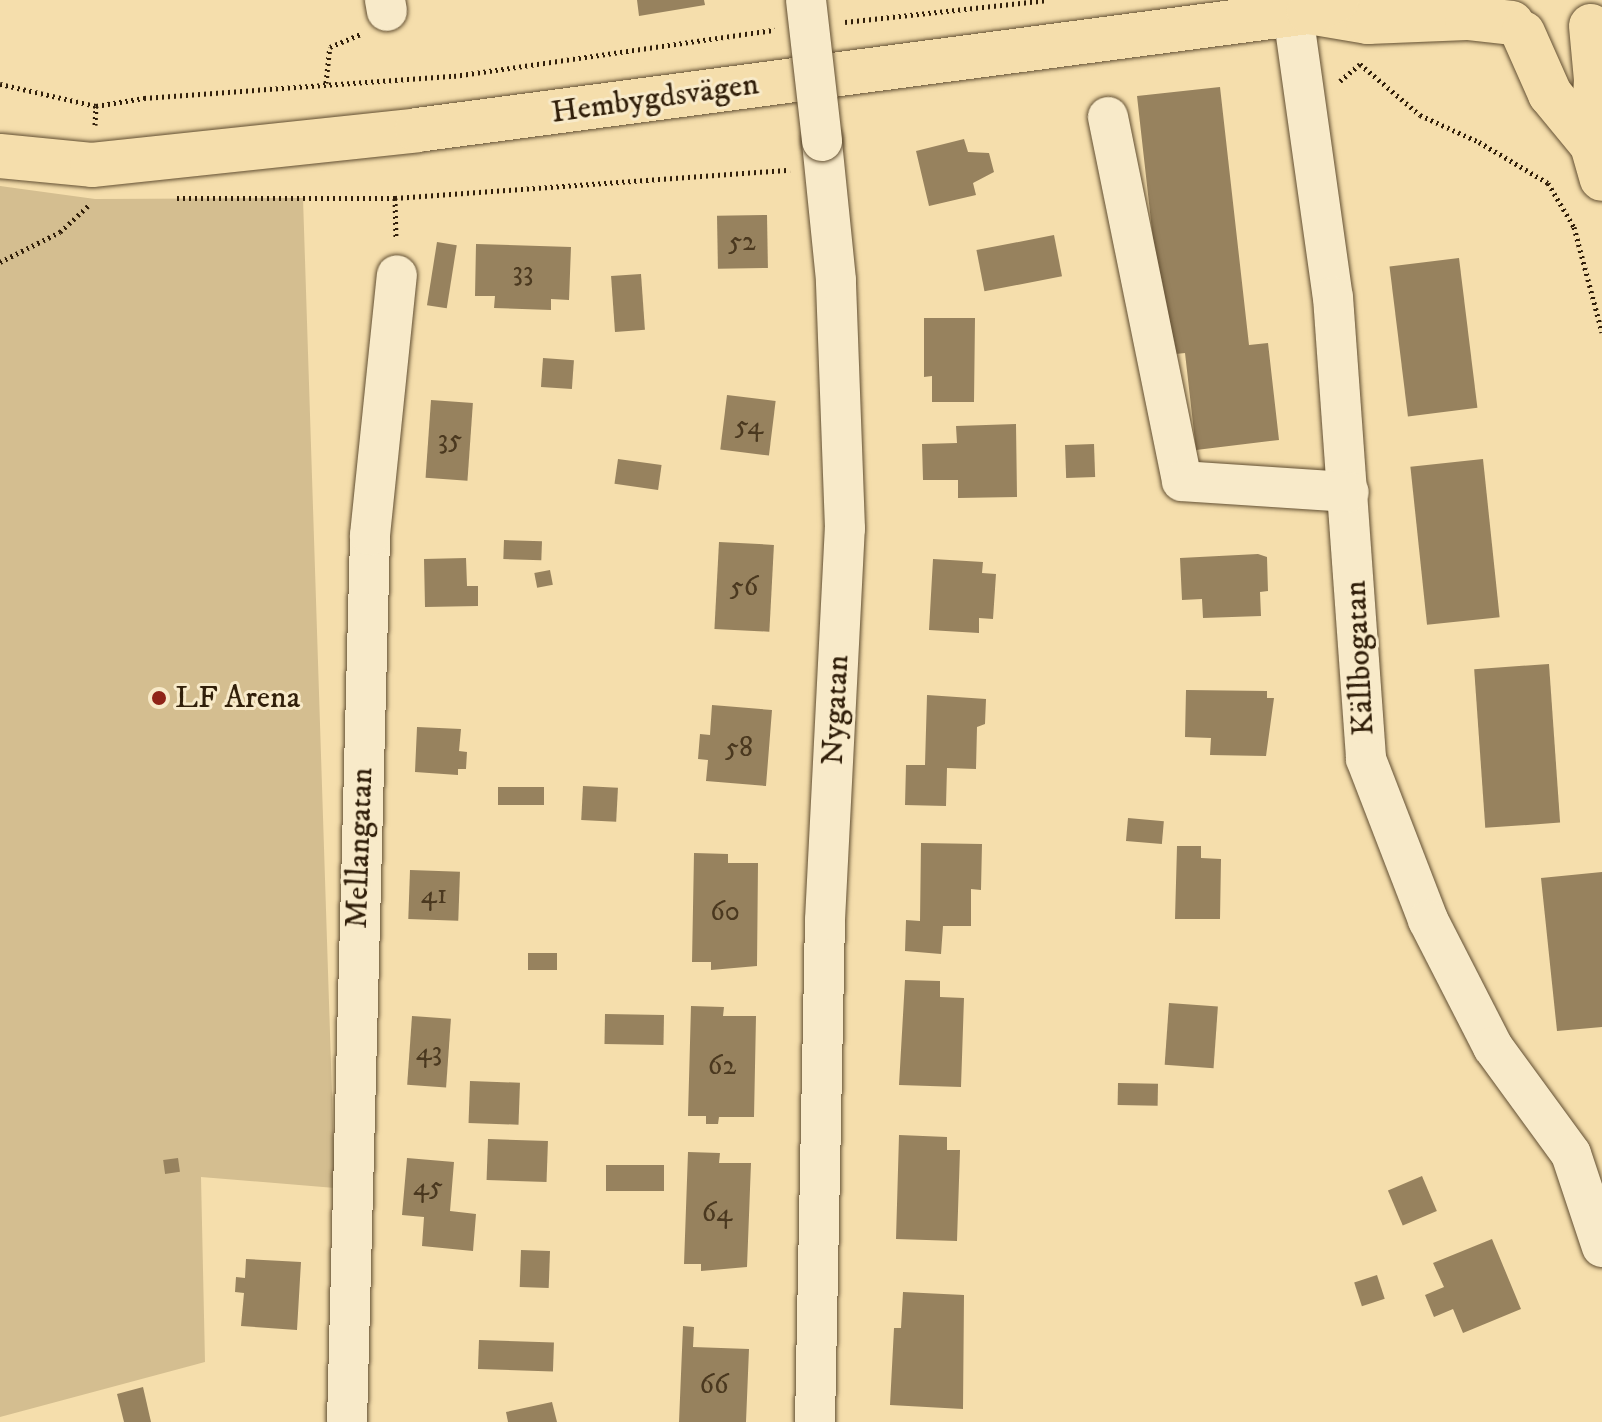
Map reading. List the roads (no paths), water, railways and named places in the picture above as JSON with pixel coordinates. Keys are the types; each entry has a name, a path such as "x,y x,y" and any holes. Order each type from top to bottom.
{"main road":[{"name":"Hembygdsvägen","path":"0,156 92,165 417,130 1313,9 1368,22 1511,18 1553,41 1596,19"},
{"path":"1511,18 1550,94 1597,162"},
{"path":"1596,19 1597,162"}],"street":[{"name":"Källbogatan","path":"1313,9 1366,759 1428,920 1493,1047 1571,1154 1602,1247"},
{"name":"Nygatan","path":"815,1422 825,920 845,529 836,280 808,150 820,12"},
{"path":"1108,117 1182,481 1349,492"},
{"name":"Mellangatan","path":"347,1422 370,535 397,275"}],"place":[{"name":"LF Arena","path":"159,698"}]}
